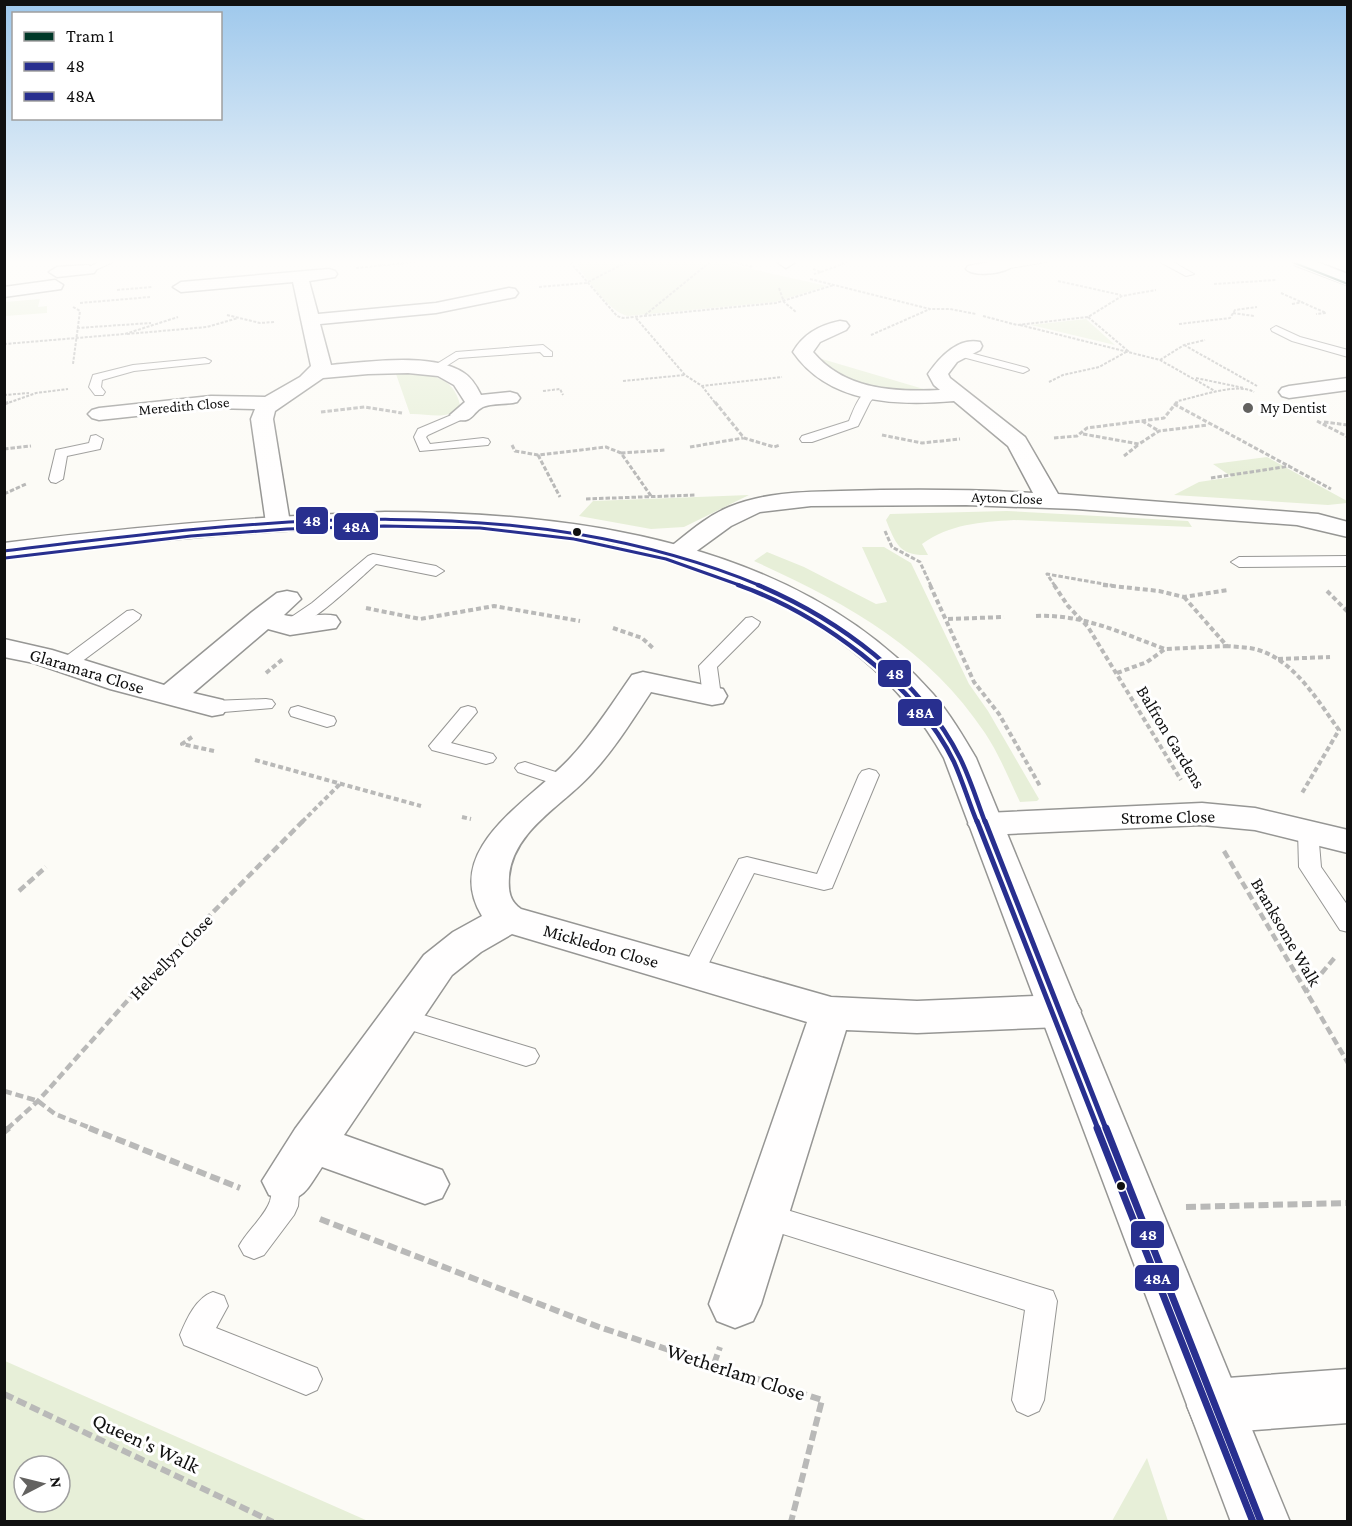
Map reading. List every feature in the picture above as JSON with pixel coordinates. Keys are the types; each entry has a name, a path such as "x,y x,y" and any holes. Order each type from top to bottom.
{"street":[{"path":"278,523 266,411 309,381 318,372 321,366 312,333"},
{"path":"846,333 813,339 806,344 803,352 822,372 844,385 872,392 912,397 958,395"},
{"path":"966,349 944,363 938,374 941,381 1012,437 1048,500"},
{"path":"318,372 389,368 433,370 456,376 468,408 510,398"},
{"path":"1289,392 1347,384"},
{"path":"90,390 99,414 96,439"},
{"name":"Meredith Close","path":"99,414 211,402 266,411"},
{"name":"Ayton Close","path":"678,553 714,526 739,512 759,506 791,501 870,498 975,497 1048,500 1297,518 1318,521 1347,530"},
{"path":"4,551 108,537 278,523 382,518 484,519 584,531 678,553 748,578 810,609 855,639 901,677 919,696 941,724 960,758 1261,1521"},
{"path":"289,613 326,622"},
{"name":"Glaramara Close","path":"170,696 262,618 289,613"},
{"name":"Glaramara Close","path":"4,648 42,656 121,683 212,707"},
{"path":"285,1193 310,1143 438,966 467,942 508,919 497,911 491,900 490,878 492,864 512,830 582,765 643,681 712,696"},
{"name":"Strome Close","path":"986,824 1202,814 1255,819 1347,842"},
{"name":"Mickledon Close","path":"508,919 831,1013 876,1018 924,1018 1060,1011"},
{"path":"735,1304 831,1013"},
{"path":"310,1143 425,1184"},
{"path":"1214,1406 1347,1396"}],"lane":[{"path":"1286,333 1313,345 1347,354"},
{"path":"433,370 456,355 543,348 548,354"},
{"path":"966,349 1023,370"},
{"path":"90,390 95,387 96,378 134,368 205,361"},
{"path":"985,375 1003,364"},
{"path":"807,439 849,427 854,423 864,401 872,392"},
{"path":"468,408 423,432 420,437 425,448 483,442"},
{"path":"56,479 61,453 95,446 96,439"},
{"path":"289,613 318,606 373,559 436,571"},
{"path":"1239,562 1347,561"},
{"path":"67,664 133,615"},
{"path":"712,696 708,666 752,622"},
{"path":"212,707 266,704"},
{"path":"298,712 327,721"},
{"path":"468,712 439,746 486,758"},
{"path":"525,768 564,781"},
{"path":"693,973 747,864 824,883 869,775"},
{"path":"1296,828 1310,867 1347,924"},
{"path":"400,1017 526,1056"},
{"path":"254,1246 285,1193"},
{"path":"764,1216 1042,1301 1028,1400"},
{"path":"213,1306 195,1335 306,1379"}],"path":[{"path":"4,395 90,390 83,374 72,367 76,333"},
{"path":"4,344 134,333"},
{"path":"649,333 685,375 702,386 744,438"},
{"path":"1055,333 1160,360 1215,391 1204,396 1178,401 1164,418 1087,428 1082,434"},
{"path":"1107,333 1128,351"},
{"path":"1160,360 1184,345 1205,340"},
{"path":"1184,345 1260,388 1272,386 1283,393 1289,392"},
{"path":"1062,375 1099,367 1128,351"},
{"path":"702,386 822,372"},
{"path":"623,381 685,375"},
{"path":"1191,377 1249,389"},
{"path":"4,404 36,393"},
{"path":"1174,404 1338,493"},
{"path":"266,411 365,407 406,414"},
{"path":"468,408 499,422 515,451 538,455 606,447 621,453 666,450"},
{"path":"1142,421 1159,431"},
{"path":"1320,422 1347,425"},
{"path":"1124,456 1159,431 1209,424"},
{"path":"849,427 922,443 1082,434 1139,444"},
{"path":"690,447 744,438 774,447"},
{"path":"621,453 651,496"},
{"path":"538,455 562,499"},
{"path":"870,498 892,547 920,562 948,619 974,682 999,714 1059,819"},
{"name":"Balfron Gardens","path":"1202,814 1088,627 1068,606 1047,574 1184,597 1216,591 1238,590"},
{"path":"1327,591 1347,612"},
{"path":"1184,597 1227,646"},
{"path":"420,619 494,606 580,621"},
{"path":"1036,616 1060,615 1080,619 1165,650"},
{"path":"948,619 1004,617"},
{"name":"Balfron Gardens","path":"1116,673 1147,662 1165,650 1227,646 1257,649 1278,659 1293,673 1338,730 1296,828"},
{"name":"Balfron Gardens","path":"1278,659 1330,657"},
{"path":"255,760 421,806"},
{"name":"Helvellyn Close","path":"4,1132 38,1101 146,980 340,784"},
{"name":"Branksome Walk","path":"1202,814 1347,1063"},
{"path":"19,891 46,867"},
{"path":"1306,992 1341,951"},
{"path":"4,1091 38,1101"},
{"path":"1136,1208 1347,1203"},
{"name":"Wetherlam Close","path":"599,1327 822,1400 791,1521"},
{"name":"Queen's Walk","path":"4,1394 273,1521"}],"green space":[{"path":"1065,333 1102,333 1115,345"},
{"path":"819,360 927,390 876,389 855,383 836,374"},
{"path":"396,374 436,377 451,386 460,405 456,410 444,415 410,414"},
{"path":"1267,457 1347,503 1328,505 1174,495 1199,482 1232,477 1213,464"},
{"path":"749,495 684,527 651,529 579,516 593,501"},
{"path":"1007,511 1188,521 1192,527 1014,520 989,522 966,525 943,532 922,544 928,555 918,555 900,547 886,520 890,514"},
{"path":"862,547 884,547 911,563 969,684 988,711 1039,799 1037,801 1020,802 985,733 938,676 911,652 883,630 852,611 754,561 767,552 804,567 876,604 887,602"},
{"path":"5,1361 368,1521 5,1521"},
{"path":"1147,1458 1168,1521 1112,1521"}],"transit line":[{"name":"48","path":"4,551 97,539 289,521 386,518 483,521 578,532 670,553 759,585 820,616 848,634 898,677 921,702 960,758 1261,1522"},
{"name":"48A","path":"5,558 191,536 287,529 384,526 480,528 574,539 666,559 753,590 814,621 868,659 914,705 935,732 953,761 1253,1522"}],"place":[{"name":"My Dentist","path":"1248,408"}]}
